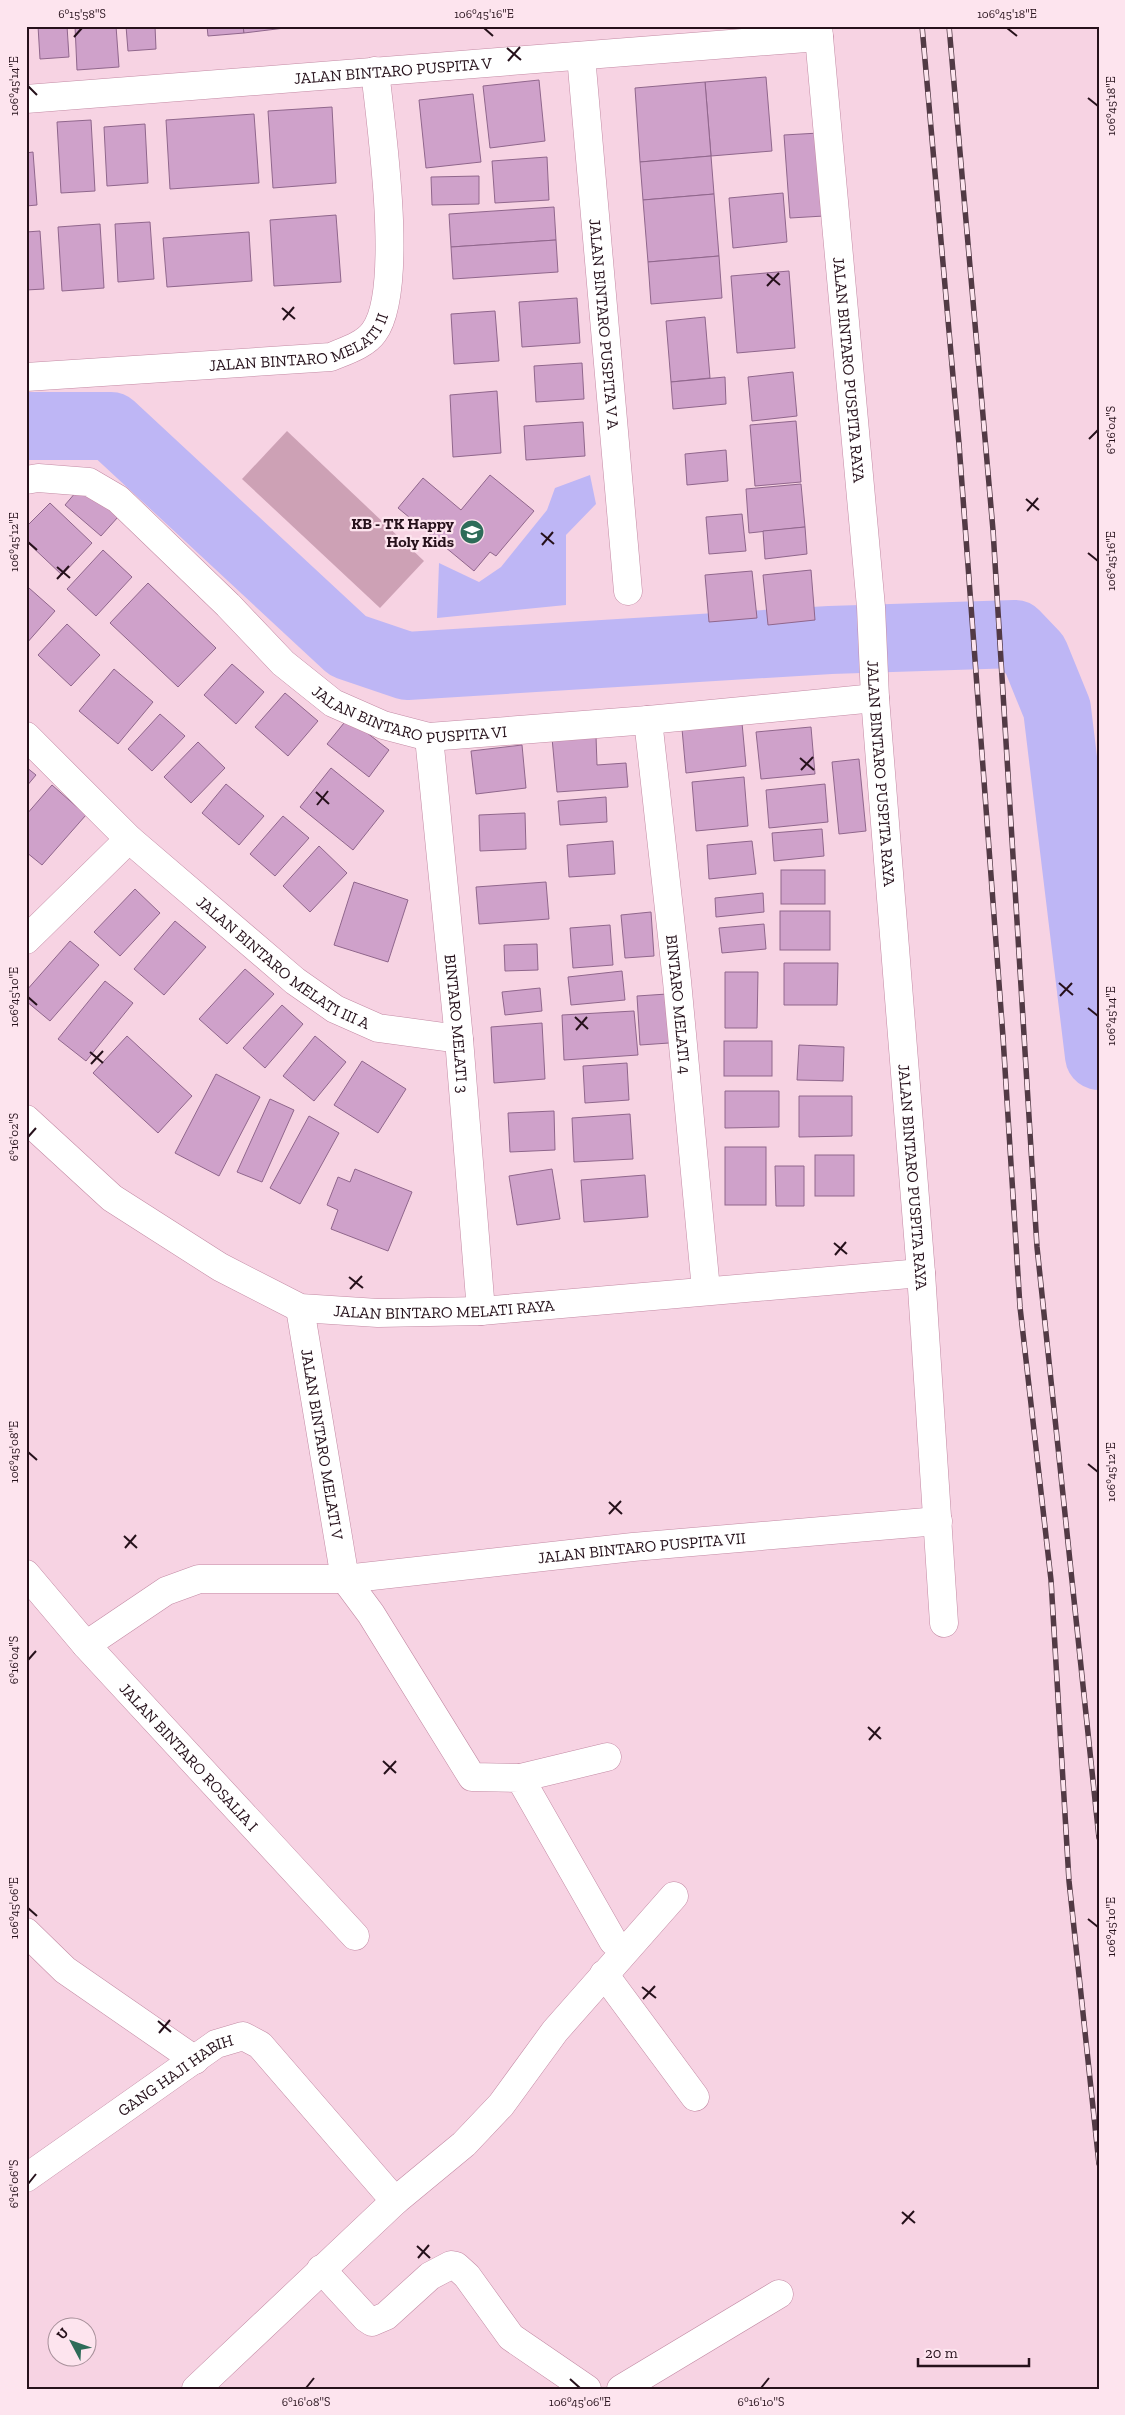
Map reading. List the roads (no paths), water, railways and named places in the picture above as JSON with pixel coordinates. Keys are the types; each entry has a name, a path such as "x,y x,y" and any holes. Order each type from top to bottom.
{"street":[{"name":"JALAN BINTARO PUSPITA V","path":"26,99 581,56 818,32"},
{"name":"JALAN BINTARO PUSPITA RAYA","path":"818,32 871,607 875,698 921,1273 944,1624"},
{"name":"JALAN BINTARO PUSPITA V A","path":"581,56 628,591"},
{"name":"JALAN BINTARO MELATI II","path":"26,377 331,357 355,347 374,332 383,309 387,282 390,215 375,72"},
{"name":"JALAN BINTARO PUSPITA VI","path":"26,480 38,478 89,482 118,499 228,605 283,663 333,702 383,725 429,737 648,720 875,698"},
{"name":"BINTARO MELATI 4","path":"648,720 678,990 706,1290"},
{"name":"JALAN BINTARO MELATI III A","path":"26,736 130,839 295,981 335,1009 378,1028 459,1039"},
{"name":"BINTARO MELATI 3","path":"429,737 459,1039 481,1311"},
{"path":"26,940 130,839"},
{"name":"JALAN BINTARO MELATI RAYA","path":"26,1119 112,1198 220,1267 300,1308 378,1313 481,1311 706,1290 921,1273"},
{"name":"JALAN BINTARO MELATI V","path":"300,1308 345,1579"},
{"name":"JALAN BINTARO PUSPITA VII","path":"86,1645 166,1591 199,1579 345,1579 633,1547 938,1521"},
{"name":"JALAN BINTARO ROSALIA I","path":"26,1574 86,1645 355,1936"},
{"path":"345,1579 371,1614 472,1777 520,1778 607,1757"},
{"path":"520,1778 613,1941"},
{"path":"198,2388 321,2269 395,2201 464,2144 501,2105 555,2031 674,1896"},
{"path":"26,1932 65,1970 195,2060"},
{"path":"604,1974 695,2097"},
{"name":"GANG HAJI HABIH","path":"26,2178 216,2044 239,2037 249,2038 260,2045 395,2201"},
{"path":"321,2269 366,2318 372,2322 386,2316 430,2276 451,2265 456,2266 467,2276 511,2337 587,2389"},
{"path":"621,2389 779,2294"}],"waterway":[{"path":"26,426 111,426 348,646 407,666 830,640 1015,634 1035,655 1057,709 1099,1056"}],"railway":[{"path":"922,26 959,444 1003,1037 1020,1307 1051,1580 1069,1881 1099,2164"},
{"path":"949,26 993,530 1037,1247 1099,1838"}],"place":[{"name":"KB - TK Happy Holy Kids","path":"472,532"}]}
